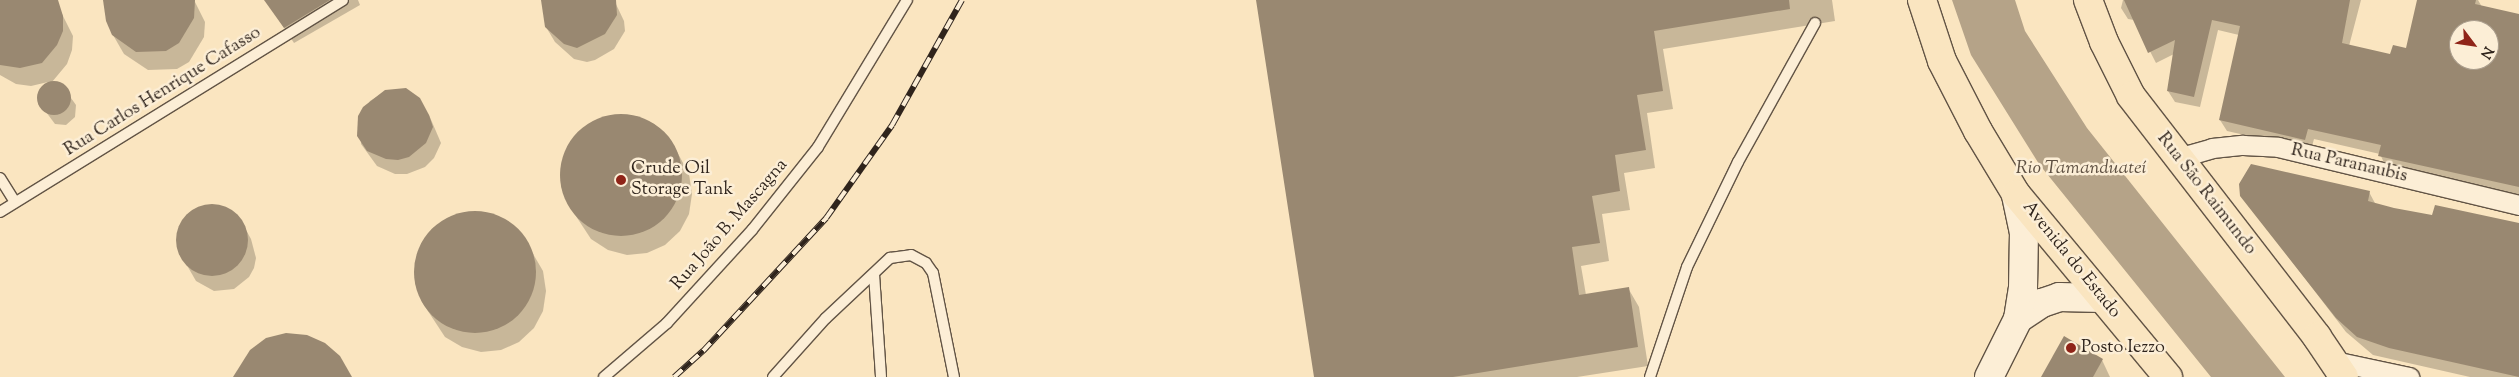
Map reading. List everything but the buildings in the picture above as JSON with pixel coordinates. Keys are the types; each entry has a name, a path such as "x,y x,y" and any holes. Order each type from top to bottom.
{"highway":[{"name":"Avenida do Estado","path":"1922,0 1942,61 1978,131 2016,194 2168,377"},
{"name":"Rua São Raimundo","path":"2088,0 2104,42 2131,96 2339,369"}],"main road":[{"path":"1989,377 2018,319 2026,258 2016,194"},
{"path":"2018,319 2042,302 2059,297 2102,298"}],"street":[{"name":"Rua Paranaubis","path":"2178,158 2227,147 2278,147 2519,204"},
{"path":"2339,369 2408,377"}],"lane":[{"name":"Rua Carlos Henrique Cafasso","path":"0,212 343,0"},
{"name":"Rua João B. Mascagna","path":"604,377 667,323 752,230 818,147 907,0"},
{"path":"1650,377 1687,267 1738,162 1814,23"},
{"path":"0,178 15,202"},
{"path":"773,377 826,318 890,258 911,255 926,262 934,273 954,377"},
{"path":"874,274 881,377"}],"water":[{"name":"Rio Tamanduateí","path":"1952,0 2015,0 2025,31 2087,128 2285,377 2211,377 2039,164 1971,55"}],"railway":[{"path":"674,377 703,351 826,218 892,125 962,0"}],"place":[{"name":"Crude Oil Storage Tank","path":"621,180"},
{"name":"Posto Iezzo","path":"2071,348"}]}
